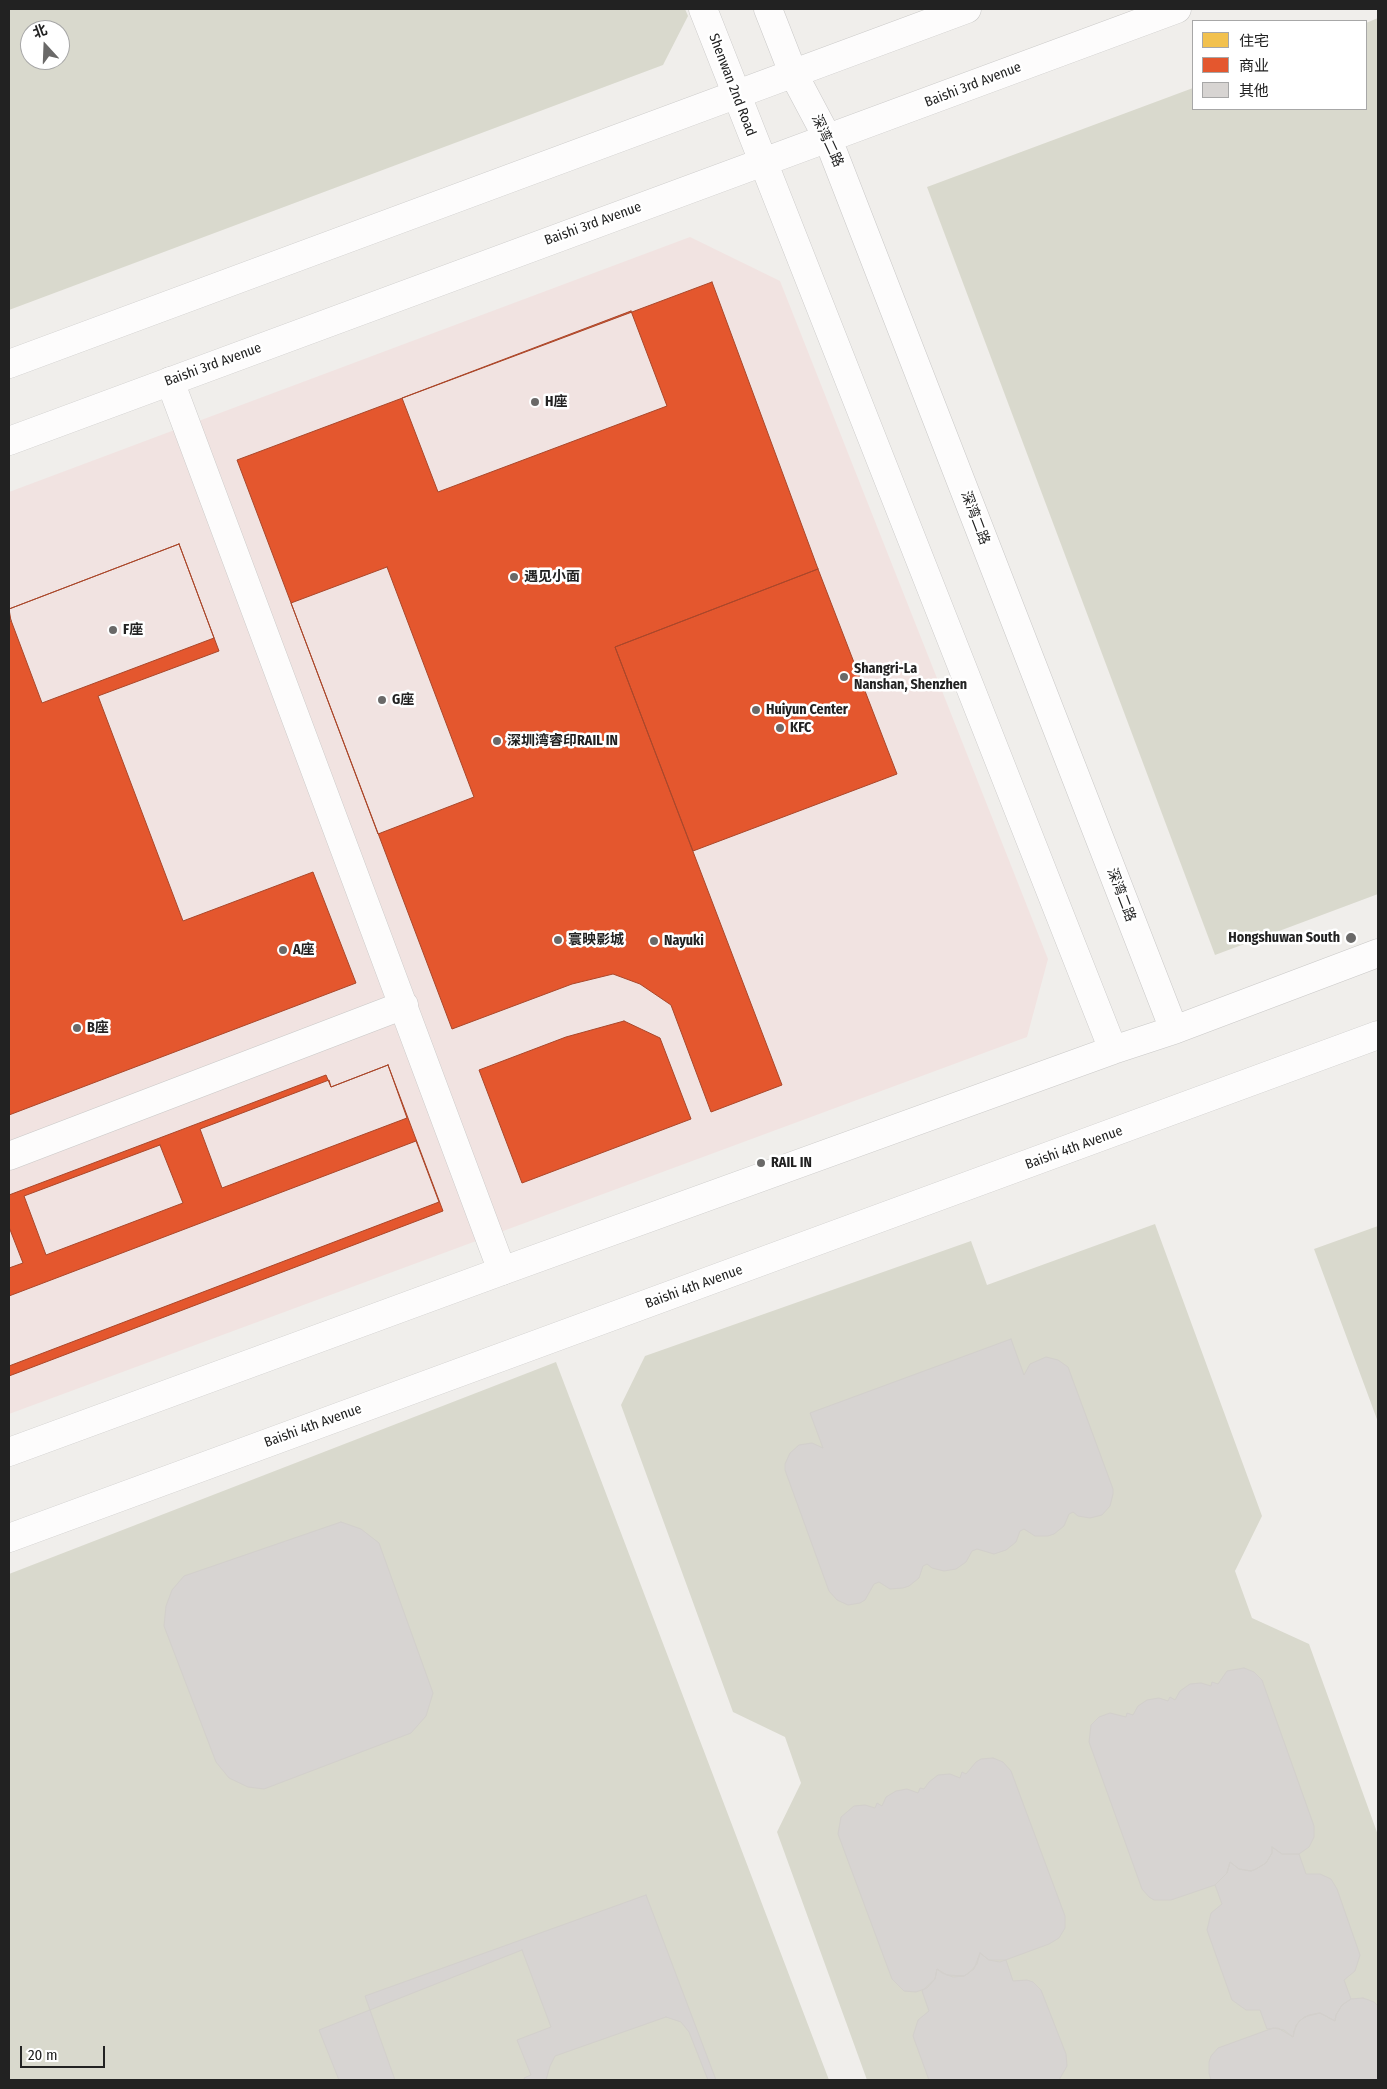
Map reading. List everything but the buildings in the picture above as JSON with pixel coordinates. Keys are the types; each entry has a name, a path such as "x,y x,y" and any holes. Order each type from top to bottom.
{"street":[{"name":"Shenwan 2nd Road","path":"703,9 762,161"},
{"name":"深湾二路","path":"768,9 793,73 828,139 1174,1030"},
{"path":"9,364 966,9"},
{"name":"Baishi 3rd Avenue","path":"9,441 1177,9"},
{"path":"762,161 1113,1050"},
{"path":"170,381 502,1271"},
{"path":"9,1452 502,1271 1113,1050 1174,1030 1378,953"},
{"path":"9,1156 404,1005"},
{"name":"Baishi 4th Avenue","path":"9,1538 1378,1035"}],"shaded area":[{"path":"9,9 685,9 688,16 663,65 9,310"},
{"path":"1378,18 1378,894 1215,955 927,187 1192,88 1192,110 1367,110 1367,23"},
{"path":"690,237 780,281 1048,959 1027,1037 9,1414 9,492"},
{"path":"1155,1224 1262,1516 1235,1571 1252,1618 1309,1644 1378,1835 1378,2080 867,2080 777,1832 801,1783 785,1737 733,1712 621,1405 645,1356 971,1241 987,1285"},
{"path":"1378,1226 1378,1422 1314,1249"},
{"path":"556,1362 829,2080 9,2080 9,1574"}],"place":[{"name":"H座","path":"535,402"},
{"name":"遇见小面","path":"514,577"},
{"name":"F座","path":"113,630"},
{"name":"Shangri-La Nanshan, Shenzhen","path":"844,677"},
{"name":"G座","path":"382,700"},
{"name":"Huiyun Center","path":"756,710"},
{"name":"KFC","path":"780,728"},
{"name":"深圳湾睿印RAIL IN","path":"497,741"},
{"name":"Hongshuwan South","path":"1351,938"},
{"name":"寰映影城","path":"558,940"},
{"name":"Nayuki","path":"654,941"},
{"name":"A座","path":"283,950"},
{"name":"B座","path":"77,1028"},
{"name":"RAIL IN","path":"761,1163"}]}
